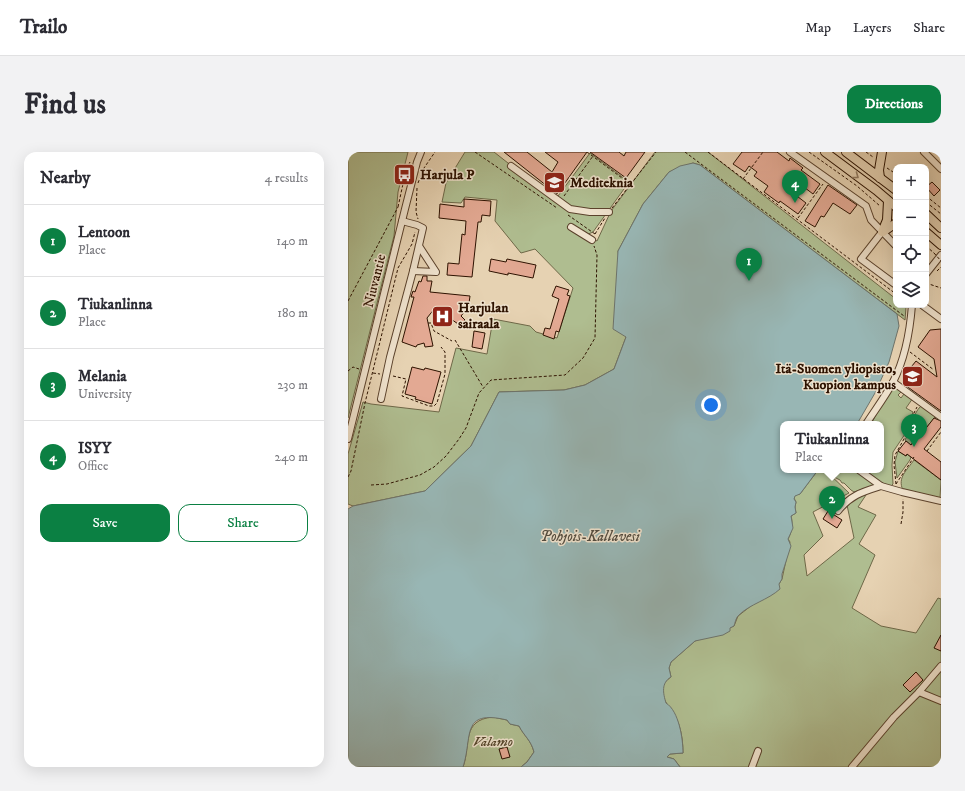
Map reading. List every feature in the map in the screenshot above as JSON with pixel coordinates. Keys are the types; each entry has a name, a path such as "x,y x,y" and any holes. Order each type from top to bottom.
{"main road":[{"path":"824,152 893,205"},
{"path":"846,152 893,188"},
{"path":"864,166 872,164 877,160 882,152"},
{"path":"880,178 882,152"},
{"path":"882,232 887,220 888,201"},
{"path":"929,217 941,228"},
{"path":"882,232 893,225"},
{"path":"929,235 941,245"}],"street":[{"name":"Niuvantie","path":"348,439 405,209 422,152"},
{"path":"790,152 866,206 872,220 893,243"},
{"path":"924,152 941,169"},
{"path":"511,166 570,209 590,212 609,212"},
{"path":"381,400 400,316 423,228 402,221"},
{"path":"571,227 592,240"},
{"path":"882,232 862,259 893,283"},
{"path":"413,271 436,272 419,246"},
{"path":"928,272 941,254"},
{"path":"868,421 893,382 905,352 912,308"},
{"path":"926,308 941,319"},
{"path":"893,382 941,417"},
{"path":"863,473 881,486 903,493 941,501"},
{"path":"838,510 853,496 881,486"},
{"path":"852,767 894,717 919,692 941,666"},
{"path":"919,692 941,701"},
{"path":"752,767 758,751"}],"path":[{"path":"348,477 351,471 398,268 412,244 417,225 418,217 416,212 418,184 424,168 435,152"},
{"path":"475,152 557,208"},
{"path":"587,152 630,185"},
{"path":"564,212 595,234 609,212 656,152"},
{"path":"686,152 911,321"},
{"path":"708,152 893,292"},
{"path":"743,179 763,152"},
{"path":"809,152 857,186 888,212"},
{"path":"560,201 593,156"},
{"path":"348,301 398,207 406,170 412,159"},
{"path":"797,219 827,178"},
{"path":"929,198 941,208"},
{"path":"929,204 941,214"},
{"path":"405,209 416,212"},
{"path":"371,485 387,484 420,475 434,467 446,456 466,428 479,393 491,380 565,376 583,358 595,338 597,255 592,240"},
{"path":"929,249 941,261"},
{"path":"929,284 941,288"},
{"path":"428,323 431,323 434,331 452,341"},
{"path":"455,340 483,388"},
{"path":"373,372 406,379 402,396 429,406 434,406 437,402 444,374 445,352 442,347"},
{"path":"909,351 934,370"},
{"path":"348,371 353,367 364,372"},
{"path":"914,457 896,484 894,465 895,455 909,430 912,417 916,409 921,403"},
{"path":"927,451 941,432"},
{"path":"902,524 903,493"}],"green space":[{"path":"348,152 408,152 398,192 394,236 348,418"},
{"path":"465,152 494,152 555,200 590,153 629,182 593,232 586,235 597,241 611,211 655,152 708,152 893,297 893,308 906,308 905,320 700,165 693,163 669,172 643,204 618,251 626,337 614,369 585,385 564,390 499,392 471,446 425,491 353,506 348,504 348,454 363,402 439,412 456,348 487,354 493,319 530,326 536,332 557,338 573,288 535,249 521,253 495,221 497,200 465,197 461,203 442,202 446,183"},
{"path":"891,388 899,389 901,392 898,395 901,398 904,394 913,398 906,408 913,412 907,431 893,452 893,484 890,487 884,485 866,473 884,473 884,421 873,421"},
{"path":"921,406 937,417 935,417 923,432 921,431 911,445 905,440 914,417"},
{"path":"898,451 911,457 897,478 895,462"},
{"path":"914,460 941,480 940,498 903,490 901,486 902,478"},
{"path":"816,473 828,473 849,493 813,512 823,536 804,555 807,576 854,538 847,505 868,490 858,507 876,515 859,544 875,555 852,608 881,626 916,633 938,598 941,599 941,767 680,767 674,759 667,757 670,754 683,753 679,725 677,719 665,701 662,688 671,677 669,668 671,662 695,641 734,626 738,616 779,584 782,579 790,542 788,539 792,528 791,516 796,513 796,502 794,498 795,495 800,494"},
{"path":"835,473 859,473 876,485 854,492 833,475"},
{"name":"Valamo","path":"493,717 507,720 510,724 519,726 531,744 534,752 527,762 521,767 463,767 469,735 472,728 476,723 483,719"}],"water":[{"name":"Pohjois-Kallavesi","path":"693,163 700,165 897,314 899,326 889,362 875,393 859,421 780,421 780,473 816,473 800,494 795,496 794,499 796,502 796,513 791,516 793,528 788,539 791,546 782,574 782,579 779,584 780,589 743,611 737,617 734,626 730,628 730,631 723,635 695,641 671,662 669,668 671,677 664,685 664,692 666,703 674,712 677,719 682,740 683,753 670,754 667,757 674,759 680,767 521,767 527,762 534,752 519,726 510,724 507,720 482,718 475,722 471,728 463,767 348,767 348,509 353,506 425,491 471,446 499,392 564,390 585,385 614,369 626,337 613,329 618,251 643,204 669,172 680,166"}],"building":[{"name":"Mediteknia","path":"504,152 527,152 552,172 558,162 545,152 587,152 557,194"},
{"path":"590,152 619,152 624,156 626,152 645,152 626,178"},
{"path":"742,152 777,152 789,161 790,158 803,168 801,170 820,184 813,194 796,181 789,190 806,203 798,214 764,192 768,186 754,176 757,172 749,166 745,172 733,164"},
{"path":"932,182 940,190 934,196 929,190 929,184"},
{"path":"828,185 857,205 850,214 833,203 824,217 821,216 815,227 805,221"},
{"path":"464,199 491,201 490,216 482,215 481,222 478,222 472,277 447,275 448,263 459,264 462,234 465,235 466,221 439,218 440,204 464,207"},
{"path":"491,259 506,262 507,259 536,265 533,278 489,271"},
{"path":"423,276 427,276 427,281 432,281 430,292 470,296 468,310 466,310 461,316 465,320 461,326 435,308 427,318 433,346 425,347 424,343 417,345 416,347 402,342 414,297 411,297 413,291 415,292 419,281 421,282"},
{"path":"556,286 569,290 567,295 570,296 559,332 556,331 554,339 543,335 545,328 550,329 559,299 552,296"},
{"path":"941,329 941,411 905,385 909,381 903,377 916,361 937,377 934,359 918,347 930,330"},
{"path":"474,331 485,333 482,349 472,347"},
{"path":"412,367 424,370 425,368 441,372 432,404 415,399 416,397 405,394"},
{"path":"934,418 941,421 941,427 924,449 941,462 941,480 907,454 906,456 898,451 906,441 911,445 921,431 923,432"},
{"path":"828,511 842,520 837,528 823,519"},
{"path":"941,635 941,651 934,648"},
{"path":"916,672 923,680 910,692 903,685"},
{"path":"507,747 510,757 502,759 499,749"}],"place":[{"name":"Harjula P","path":"405,175"},
{"name":"Mediteknia","path":"554,183"},
{"name":"ISYY","path":"795,203"},
{"name":"Lentoon","path":"749,281"},
{"name":"Harjulan sairaala","path":"442,316"},
{"name":"Itä-Suomen yliopisto, Kuopion kampus","path":"912,377"},
{"name":"Melania","path":"914,447"},
{"name":"Tiukanlinna","path":"832,519"}]}
